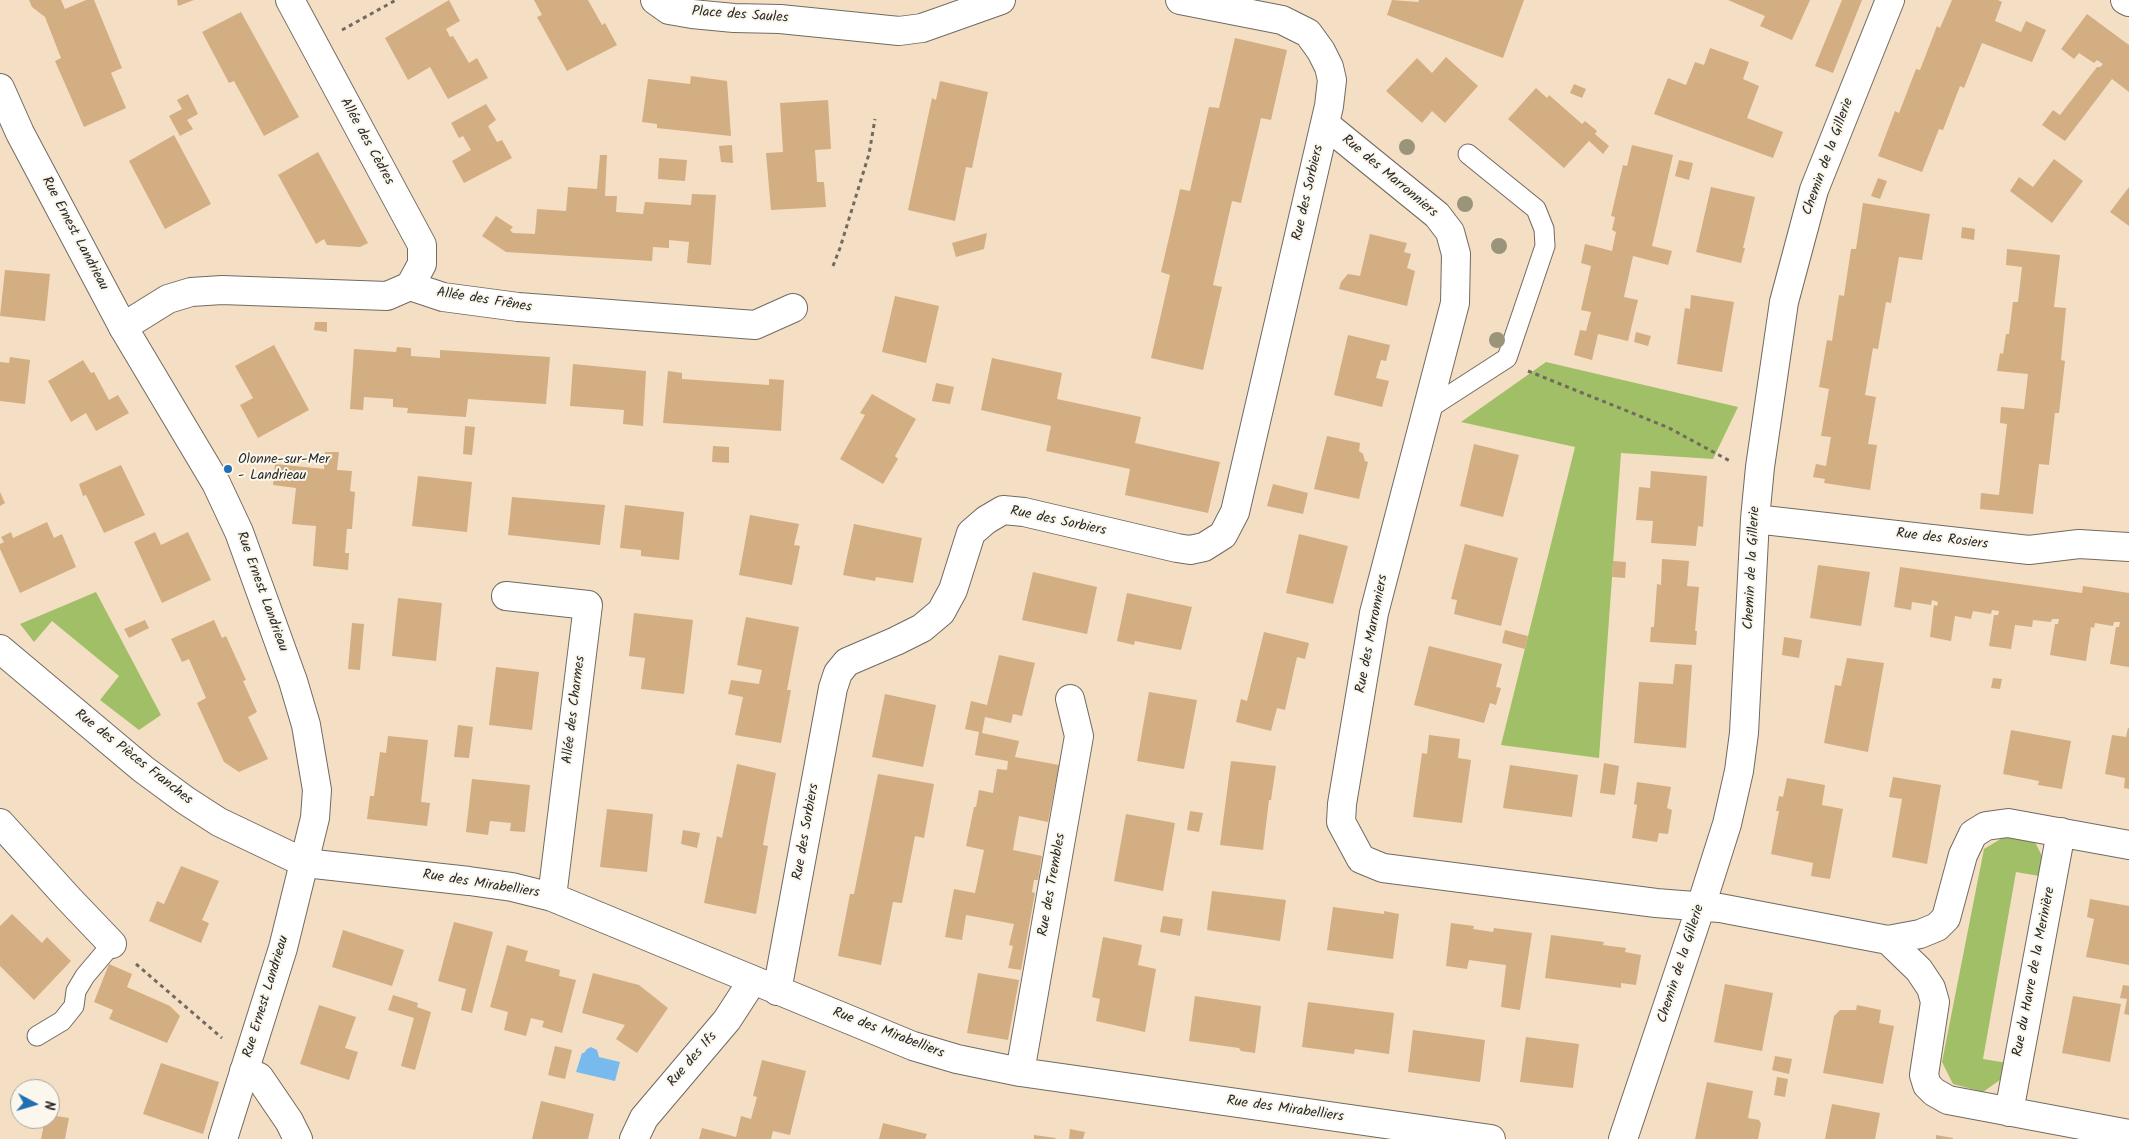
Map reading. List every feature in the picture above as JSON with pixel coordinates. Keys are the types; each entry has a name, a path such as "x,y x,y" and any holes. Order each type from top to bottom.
{"street":[{"name":"Allée des Cèdres","path":"290,0 422,245 422,264 410,286"},
{"name":"Place des Saules","path":"655,0 669,10 692,14 796,10 899,31 922,28 1001,0"},
{"name":"Rue des Sorbiers","path":"765,986 838,673 847,662 896,642 922,628 942,612 953,590 971,533 986,520 1003,510 1024,512 1190,550 1204,547 1223,535 1235,512 1325,124 1332,80 1329,67 1321,51 1308,33 1282,20 1180,0"},
{"name":"Chemin de la Gillerie","path":"1623,1139 1727,824 1739,771 1744,733 1755,519 1761,458 1784,302 1814,190 1890,0"},
{"path":"2125,0 2129,2"},
{"name":"Rue Ernest Landrieau","path":"0,88 20,133 123,327 216,483 239,532 293,681 306,725 317,790 315,818 283,948 223,1139"},
{"name":"Rue des Marronniers","path":"1325,124 1437,215 1450,232 1456,254 1455,303 1374,613 1342,804 1341,822 1350,841 1360,859 1383,868 1656,903 1701,906"},
{"name":"Allée des Frênes","path":"410,286 443,297 518,307 755,325 793,308"},
{"path":"123,327 168,299 191,292 222,290 387,296 410,286"},
{"name":"Rue des Rosiers","path":"1755,519 2029,550 2079,544 2129,547"},
{"name":"Allée des Charmes","path":"506,596 588,605 552,897"},
{"name":"Rue des Pièces Franches","path":"0,649 143,769 185,800 219,822 305,863"},
{"name":"Rue des Trembles","path":"1020,1072 1079,736 1070,699"},
{"path":"0,823 112,944"},
{"path":"1701,906 1888,940 1920,934 1937,927 1946,918 1963,856 1973,834 1986,826 2008,823 2129,845"},
{"name":"Rue du Havre de la Merinière","path":"2009,1112 2061,832"},
{"name":"Rue des Mirabelliers","path":"305,863 512,887 552,897 913,1046 957,1059 1020,1072 1491,1139"},
{"path":"1888,940 1919,970 1931,988 1935,1002 1924,1075 1927,1085 1934,1092 1948,1100 2129,1134"},
{"name":"Rue des Ifs","path":"634,1139 644,1118 727,1020 765,986"},
{"path":"244,1071 259,1077 298,1139"}],"lane":[{"path":"1428,409 1507,358 1545,246 1544,229 1536,209 1468,154"},
{"path":"37,1036 62,1022 74,1006 76,991 85,976 112,944"}],"path":[{"path":"337,33 396,0"},
{"path":"833,266 869,154 875,119"},
{"path":"1523,368 1668,428 1737,464"},
{"path":"112,944 226,1041"}],"green space":[{"path":"1546,362 1738,407 1713,459 1621,453 1599,758 1501,745 1575,447 1461,422"},
{"path":"96,592 161,715 139,730 100,700 119,676 52,621 34,642 20,624"},
{"path":"2004,837 2035,842 2043,858 2039,876 2016,872 1983,1059 2007,1063 2004,1077 1983,1092 1953,1084 1942,1062 1984,849"}],"water":[{"path":"591,1047 597,1050 599,1057 620,1062 615,1081 576,1072 582,1053"}],"building":[{"path":"29,0 61,0 65,9 86,0 94,0 122,68 111,73 126,108 84,127 55,61 61,58 45,17 32,7"},
{"path":"177,0 194,0 178,6"},
{"path":"449,0 460,21 446,29 450,37 453,36 469,63 477,58 488,78 448,99 430,67 408,80 385,38"},
{"path":"534,0 588,0 602,25 605,23 617,45 567,71 537,17 542,15"},
{"path":"1392,0 1418,2 1419,0 1524,0 1503,58 1387,15"},
{"path":"1728,0 1810,0 1792,40 1760,26 1765,16"},
{"path":"1842,0 1862,0 1833,73 1815,66"},
{"path":"1952,0 1998,0 2002,2 1995,21 2021,32 2026,21 2046,30 2032,62 1982,43 1964,88 1960,86 1943,130 1939,129 1922,172 1878,156 1895,111 1899,113 1916,69 1920,70 1937,26 1940,28"},
{"path":"241,12 299,117 264,136 234,81 229,83 202,32"},
{"path":"2087,14 2129,45 2129,92 2112,79 2065,141 2042,125 2053,110 2060,115 2097,67 2103,64 2097,60 2094,63 2079,53 2074,59 2061,49"},
{"path":"1235,38 1287,50 1271,120 1261,118 1241,203 1232,201 1213,285 1222,287 1203,370 1151,358 1170,275 1161,272 1180,189 1190,191 1209,107 1219,108"},
{"path":"1710,48 1749,62 1743,79 1759,86 1747,118 1783,132 1773,158 1654,114 1668,78 1686,85 1695,62 1704,65"},
{"path":"1446,57 1478,86 1445,123 1432,111 1422,123 1386,91 1417,58 1432,73"},
{"path":"691,76 727,81 731,136 657,128 657,124 642,122 648,79 690,84"},
{"path":"940,81 988,92 972,168 966,167 955,221 908,210 932,98 936,100"},
{"path":"1574,84 1586,89 1582,98 1570,93"},
{"path":"1536,88 1547,98 1549,95 1582,124 1585,121 1597,131 1595,134 1609,146 1603,154 1589,141 1564,168 1508,119"},
{"path":"188,94 198,114 187,120 193,129 180,136 169,116 182,109 177,100"},
{"path":"828,100 831,149 815,150 817,182 824,182 826,207 771,210 766,153 783,152 780,103"},
{"path":"486,104 496,120 488,126 497,142 502,140 512,158 464,183 452,161 471,150 463,136 459,138 451,123"},
{"path":"174,135 211,204 165,229 129,161"},
{"path":"732,145 733,163 721,162 719,146"},
{"path":"1632,145 1673,155 1652,246 1672,251 1668,265 1633,256 1624,297 1638,300 1628,341 1598,334 1592,360 1574,355 1580,330 1586,331 1591,312 1581,310 1591,266 1581,263 1585,244 1612,251 1616,232 1612,230 1615,217 1611,216 1623,165 1627,166"},
{"path":"318,152 368,243 360,247 327,245 324,239 316,244 278,175"},
{"path":"600,155 607,155 605,196 617,196 616,212 643,214 645,202 691,205 692,194 716,195 711,265 687,263 689,242 669,240 669,248 653,247 652,261 506,252 482,236 496,216 513,227 510,230 513,233 535,234 537,209 566,211 568,187 597,189"},
{"path":"659,158 687,160 685,181 658,179"},
{"path":"2054,159 2083,181 2052,223 2010,191 2019,177 2033,187"},
{"path":"1679,160 1693,163 1689,180 1675,176"},
{"path":"1878,178 1887,181 1880,199 1871,196"},
{"path":"1711,187 1755,197 1741,263 1696,252"},
{"path":"2129,187 2129,226 2110,212"},
{"path":"1863,203 1930,214 1922,260 1899,257 1891,303 1886,302 1878,349 1873,348 1865,395 1876,397 1868,444 1877,445 1870,490 1824,483 1825,479 1813,477 1816,464 1826,466 1831,437 1821,436 1829,389 1819,387 1827,340 1832,341 1839,295 1844,296 1851,249 1856,249"},
{"path":"1962,227 1975,229 1974,240 1961,238"},
{"path":"987,233 984,249 956,257 952,243"},
{"path":"1370,234 1407,243 1404,252 1411,254 1407,268 1415,271 1407,306 1339,289 1341,282 1348,274 1360,276"},
{"path":"2007,249 2060,255 2054,307 2066,308 2061,360 2065,361 2059,413 2055,413 2049,465 2039,464 2033,514 1980,509 1981,493 1999,495 2007,424 2000,423 2001,407 2024,409 2028,374 1997,371 2000,353 2003,354 2006,334 2009,334 2013,302 2018,302 2022,267 2006,265"},
{"path":"5,270 50,274 45,321 0,316"},
{"path":"1691,295 1734,302 1722,372 1677,364 1685,308 1690,309"},
{"path":"895,296 939,306 926,363 882,352"},
{"path":"315,322 327,322 327,332 314,330"},
{"path":"1636,332 1651,336 1648,346 1634,342"},
{"path":"1348,335 1390,345 1386,361 1381,360 1376,378 1389,381 1382,407 1334,395"},
{"path":"274,345 309,410 258,438 240,405 253,398 235,366"},
{"path":"397,347 411,348 411,356 440,358 440,350 550,357 546,404 468,399 466,417 407,413 408,408 393,407 393,399 364,397 363,410 350,409 354,349 396,352"},
{"path":"10,357 30,360 25,404 0,401 0,362 9,363"},
{"path":"992,358 1062,373 1057,399 1141,417 1135,443 1220,462 1208,513 1125,495 1130,469 1046,451 1051,426 981,410"},
{"path":"83,360 91,373 94,372 109,400 118,395 129,413 96,431 86,413 71,422 48,381"},
{"path":"573,364 646,371 643,426 623,424 624,410 570,406"},
{"path":"668,371 682,373 682,379 769,385 769,379 784,380 781,431 663,423"},
{"path":"936,383 954,387 950,404 932,401"},
{"path":"872,394 916,419 895,456 898,459 883,484 840,459 865,415 860,413"},
{"path":"465,426 475,427 472,455 463,454"},
{"path":"1327,436 1360,443 1359,451 1363,454 1365,461 1368,462 1359,499 1314,489"},
{"path":"1474,444 1519,455 1503,517 1460,506"},
{"path":"713,446 729,447 729,463 712,462"},
{"path":"325,452 339,452 337,470 352,471 350,491 355,492 352,529 347,529 345,553 349,553 348,570 313,566 316,526 292,524 296,488 273,485 275,464 324,469"},
{"path":"121,465 145,515 104,533 86,495 83,496 79,484"},
{"path":"1651,471 1707,476 1703,527 1698,526 1696,546 1651,543 1653,521 1636,520 1639,487 1650,488"},
{"path":"418,476 472,482 467,532 412,526"},
{"path":"1273,484 1308,493 1303,514 1267,506"},
{"path":"0,492 5,503 0,506"},
{"path":"512,497 605,505 600,545 508,535"},
{"path":"625,505 684,512 679,560 641,556 641,550 620,548"},
{"path":"750,515 799,524 794,545 800,546 792,585 739,575"},
{"path":"47,522 54,538 62,534 76,567 20,593 0,549 0,544 4,542 1,537 11,532 13,538"},
{"path":"854,524 922,538 913,583 876,577 875,581 843,575"},
{"path":"155,532 161,545 188,532 211,580 162,603 134,542"},
{"path":"1299,534 1348,546 1333,604 1286,593"},
{"path":"1465,544 1518,558 1501,626 1454,614 1457,600 1451,599"},
{"path":"1662,559 1689,561 1687,586 1699,587 1695,631 1697,631 1696,645 1650,642 1651,627 1654,627 1657,584 1661,585"},
{"path":"1613,561 1626,562 1625,578 1612,577"},
{"path":"1818,565 1870,572 1861,626 1810,618"},
{"path":"1900,567 2082,593 2083,586 2129,593 2129,667 2110,664 2116,627 2119,627 2120,622 2114,622 2113,626 2095,623 2094,628 2091,627 2086,661 2050,655 2055,624 2058,624 2059,619 2052,619 2051,622 2033,620 2032,627 2015,625 2011,649 1989,646 1994,615 1998,615 1999,611 1992,610 1991,614 1973,611 1971,619 1955,616 1951,641 1930,637 1934,605 1937,606 1938,602 1932,600 1931,605 1912,602 1911,610 1894,607"},
{"path":"1033,572 1097,587 1087,634 1022,620"},
{"path":"1127,593 1192,607 1181,650 1135,641 1134,645 1117,641"},
{"path":"398,598 442,603 436,661 392,656"},
{"path":"634,613 693,620 684,694 641,689 645,658 629,656"},
{"path":"746,617 799,627 787,690 791,690 781,743 735,735 743,697 728,694 731,680 759,684 762,670 737,665"},
{"path":"145,620 149,628 129,638 124,629"},
{"path":"214,620 222,638 226,636 246,680 243,681 257,712 248,717 268,759 239,772 224,762 197,703 206,698 189,659 182,662 171,639"},
{"path":"352,623 364,624 360,670 348,669"},
{"path":"1505,630 1528,636 1525,649 1502,643"},
{"path":"1264,632 1309,643 1305,659 1297,657 1285,710 1277,708 1271,731 1236,722 1241,699 1247,701"},
{"path":"1784,637 1802,640 1799,658 1782,655"},
{"path":"1429,646 1502,664 1496,687 1501,688 1496,705 1490,703 1484,723 1414,705"},
{"path":"999,655 1035,663 1022,716 1013,714 1011,723 985,717 982,733 1019,741 1015,757 1059,765 1048,822 1019,816 1013,850 1042,856 1038,880 1034,880 1032,892 1035,893 1021,970 1008,968 1013,946 1009,945 1014,924 966,915 962,940 945,937 954,889 975,893 984,850 966,846 979,790 993,793 997,769 1007,770 1008,761 975,755 979,732 965,729 971,701 987,705"},
{"path":"1847,658 1884,663 1868,752 1824,743 1835,685 1841,686"},
{"path":"1675,664 1692,665 1686,748 1634,743 1639,682 1673,684"},
{"path":"496,667 539,672 532,730 489,725"},
{"path":"1993,678 2002,679 2000,689 1991,688"},
{"path":"1149,692 1197,700 1184,769 1137,761"},
{"path":"885,694 936,705 923,767 872,757"},
{"path":"458,725 473,727 469,758 454,757"},
{"path":"2128,728 2129,789 2124,788 2125,778 2105,774 2112,735 2126,737"},
{"path":"2011,730 2071,741 2062,789 2038,785 2039,781 2003,774"},
{"path":"1429,735 1460,739 1458,758 1471,760 1462,823 1413,817 1422,753 1427,754"},
{"path":"388,736 428,740 421,802 430,803 427,826 367,819 370,796 374,796 380,752 386,753"},
{"path":"1231,761 1276,766 1271,800 1269,800 1263,850 1220,845"},
{"path":"1604,763 1619,766 1615,795 1600,793"},
{"path":"737,764 776,773 763,845 768,846 756,914 704,903 717,836 722,838"},
{"path":"1510,765 1578,775 1572,817 1503,808"},
{"path":"878,774 934,784 924,838 915,836 902,903 893,902 881,965 838,956 850,894 854,894"},
{"path":"1893,777 1941,785 1927,864 1892,857 1902,799 1889,797"},
{"path":"1787,778 1825,785 1822,805 1843,809 1830,879 1811,876 1813,863 1771,854 1779,811 1776,811 1779,796 1783,797"},
{"path":"472,779 530,785 525,832 510,831 511,823 490,821 488,835 466,832"},
{"path":"1637,782 1671,787 1667,808 1672,810 1668,834 1659,833 1657,842 1632,838 1637,805 1634,804"},
{"path":"607,809 653,814 647,872 600,867"},
{"path":"1190,811 1203,813 1199,832 1187,830"},
{"path":"1126,814 1175,823 1163,891 1114,881"},
{"path":"683,830 700,833 697,848 681,844"},
{"path":"181,866 219,881 202,920 209,923 201,943 149,921 157,901 164,904"},
{"path":"1212,891 1286,900 1280,941 1207,930"},
{"path":"2090,899 2129,906 2129,965 2086,957 2094,919 2087,917"},
{"path":"1333,907 1384,914 1384,911 1399,914 1393,959 1327,950"},
{"path":"12,914 42,943 47,937 71,961 34,1000 0,966 0,926"},
{"path":"1163,916 1183,919 1180,936 1160,932"},
{"path":"454,922 493,932 472,1013 461,1010 466,989 438,981"},
{"path":"1451,923 1474,926 1473,929 1493,932 1494,928 1532,933 1520,1010 1501,1007 1506,965 1469,960 1467,969 1446,966"},
{"path":"343,930 404,950 392,986 332,967"},
{"path":"1551,935 1604,942 1603,945 1626,948 1625,952 1641,955 1636,985 1621,983 1621,988 1545,978"},
{"path":"1103,937 1142,945 1138,965 1156,969 1145,1032 1096,1021 1100,999 1092,997"},
{"path":"507,945 528,951 525,961 560,970 559,976 576,980 562,1033 542,1027 544,1021 531,1018 526,1036 504,1030 508,1012 490,1007"},
{"path":"109,964 132,974 127,987 170,1006 180,1016 167,1043 109,1019 113,1010 94,1002"},
{"path":"593,973 639,985 668,1008 637,1053 616,1039 625,1025 582,1013"},
{"path":"978,973 1019,980 1008,1040 967,1033"},
{"path":"1725,984 1773,993 1762,1051 1714,1042"},
{"path":"2123,985 2129,986 2129,1015 2124,1014 2127,999 2120,998"},
{"path":"393,995 418,1003 417,1007 431,1012 415,1070 401,1066 414,1018 388,1010"},
{"path":"1195,996 1261,1006 1255,1053 1241,1051 1239,1048 1189,1041"},
{"path":"2073,996 2121,1004 2110,1062 2062,1053"},
{"path":"1308,1002 1394,1013 1389,1054 1355,1049 1354,1054 1302,1047"},
{"path":"319,1005 356,1017 345,1048 358,1052 349,1080 300,1064"},
{"path":"1857,1005 1881,1010 1879,1023 1894,1026 1883,1084 1823,1073 1834,1016 1840,1010 1856,1010"},
{"path":"1413,1030 1485,1040 1480,1082 1408,1072"},
{"path":"1526,1037 1579,1044 1573,1088 1520,1082"},
{"path":"555,1046 572,1050 565,1079 548,1075"},
{"path":"1775,1056 1792,1059 1789,1074 1772,1070"},
{"path":"762,1060 806,1071 790,1135 773,1131 771,1139 699,1139 702,1128 736,1137 741,1116 751,1119 757,1097 753,1096"},
{"path":"161,1063 219,1082 203,1134 143,1114"},
{"path":"1777,1077 1788,1079 1785,1097 1774,1095"},
{"path":"1707,1082 1753,1091 1748,1118 1759,1120 1761,1124 1758,1139 1695,1139"},
{"path":"541,1101 594,1114 588,1139 532,1139"},
{"path":"1832,1104 1880,1113 1875,1139 1825,1139"},
{"path":"60,1117 69,1118 65,1139 41,1139 43,1129 60,1129"},
{"path":"883,1123 927,1134 925,1139 879,1139"},
{"path":"1070,1129 1085,1132 1083,1139 1069,1139"},
{"path":"1034,1135 1056,1138 1034,1139"},
{"path":"1936,1135 1953,1138 1953,1139 1936,1139"}],"place":[{"name":"Olonne-sur-Mer - Landrieau","path":"228,469"}]}
